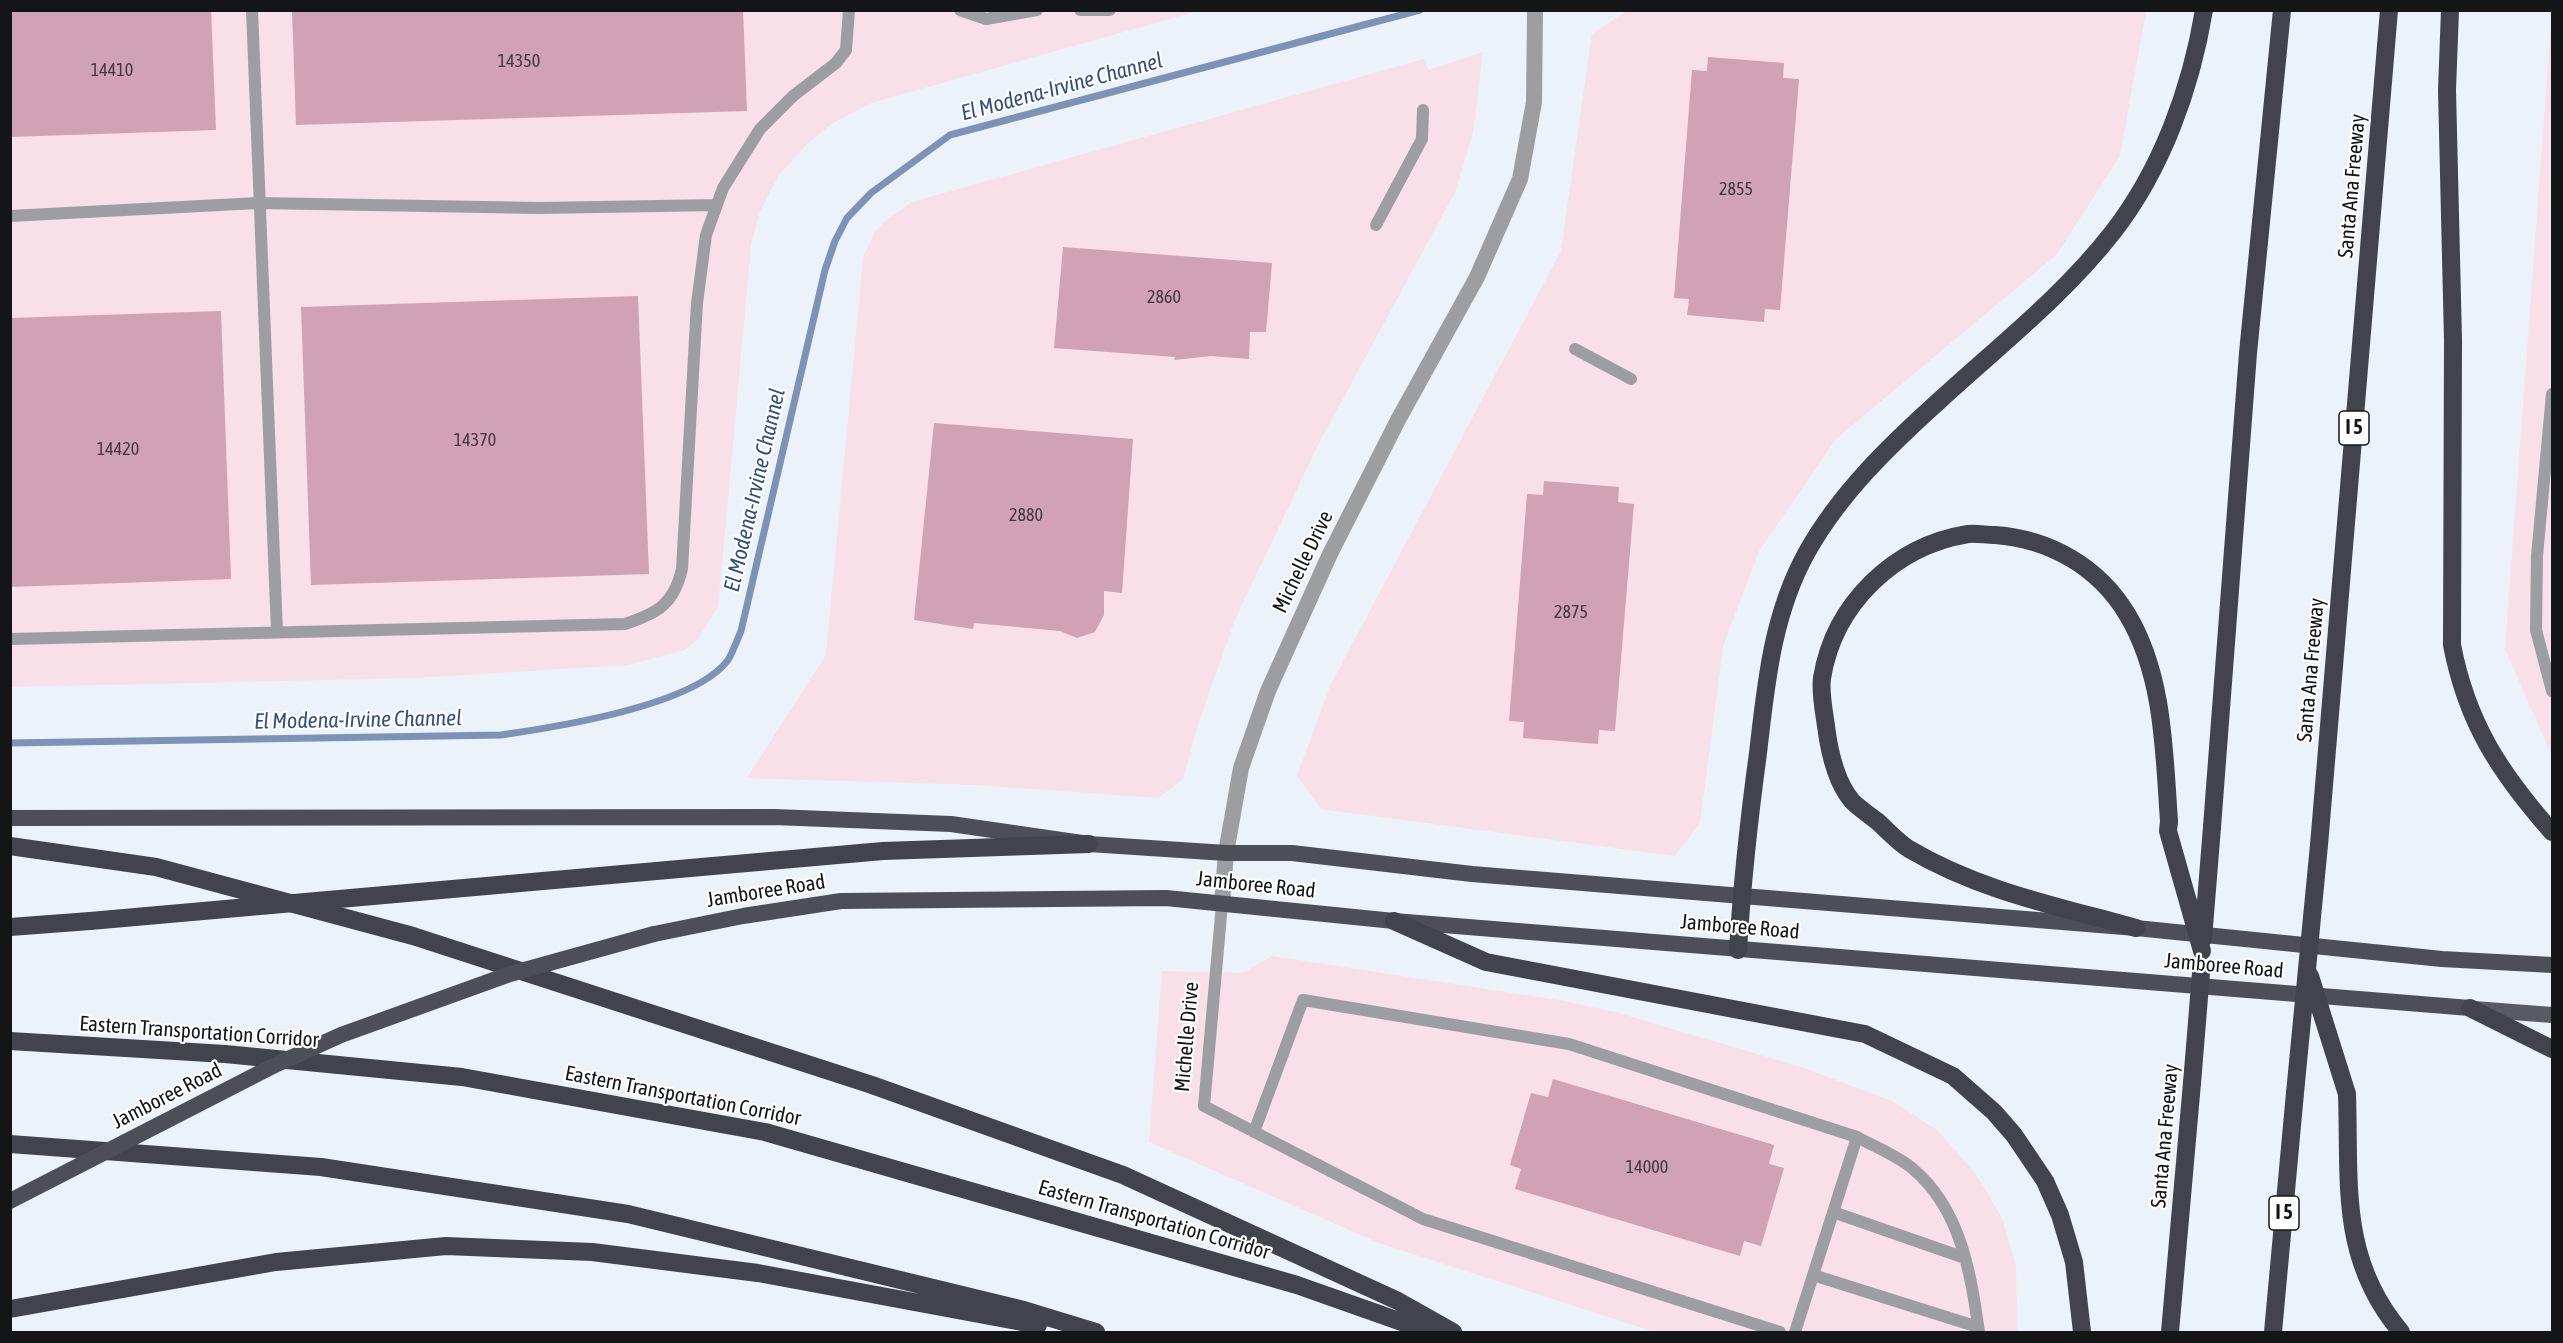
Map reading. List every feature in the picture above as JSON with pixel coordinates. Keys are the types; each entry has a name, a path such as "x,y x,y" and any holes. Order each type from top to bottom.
{"highway":[{"path":"1738,950 1741,897 1770,651 1785,604 1806,554 1833,511 1874,464 2065,286 2114,231 2156,165 2185,91 2204,10"},
{"name":"Santa Ana Freeway","path":"2170,1332 2192,1083 2248,353 2282,10"},
{"name":"Santa Ana Freeway","path":"2273,1332 2319,845 2389,10"},
{"path":"2450,10 2447,90 2453,340 2452,645 2459,683 2474,721 2497,763 2553,832"},
{"path":"2136,928 1983,886 1908,848 1851,800 1841,782 1828,746 1822,680 1832,640 1847,609 1881,572 1923,548 1969,534 2015,537 2058,549 2093,573 2127,613 2146,655 2158,698 2168,831 2202,951"},
{"name":"Jamboree Road","path":"10,818 774,817 951,824 1089,844 1226,852 1292,853 1472,874 2136,928 2442,959 2553,965"},
{"path":"10,927 883,851 1089,844"},
{"path":"10,846 156,867 413,936 872,1085 1123,1175 1398,1301 1453,1332"},
{"name":"Jamboree Road","path":"10,1201 275,1065 341,1035 510,974 654,934 743,916 842,901 1166,898 1394,921 2470,1008"},
{"path":"1394,921 1486,962 1865,1034 1953,1076 2007,1127 2045,1181 2060,1215 2074,1262 2082,1332"},
{"path":"2308,969 2347,1094 2351,1229 2363,1272 2390,1320 2401,1332"},
{"path":"2470,1008 2553,1049"},
{"name":"Eastern Transportation Corridor","path":"10,1041 225,1054 462,1077 765,1132 1297,1285 1430,1332"},
{"path":"10,1144 321,1167 628,1214 1024,1310 1096,1332"},
{"path":"10,1309 276,1262 446,1246 592,1252 758,1273 1078,1332"}],"main road":[{"name":"Jamboree Road","path":"2470,1008 2553,1015"}],"street":[{"name":"Michelle Drive","path":"1222,904 1226,852 1241,768 1268,691 1330,554 1398,420 1477,277 1520,179 1534,102 1535,11"}],"lane":[{"path":"252,10 277,632"},
{"path":"10,639 625,624 652,615 666,605 679,583 682,569 697,303 706,235 723,188 760,129 793,96 836,63 846,50 849,10"},
{"path":"960,10 986,18 1037,10"},
{"path":"1080,10 1110,10"},
{"path":"1376,225 1422,139 1423,110"},
{"path":"10,216 258,203 539,208 717,205"},
{"path":"1575,349 1631,379"},
{"path":"2553,394 2537,556 2536,630 2553,691"},
{"name":"Michelle Drive","path":"1222,904 1204,1106 1254,1132"},
{"path":"1780,1332 1423,1219 1254,1132 1303,1000 1569,1044 1857,1137 1912,1168 1933,1189 1960,1240 1974,1291 1978,1330 1813,1275"},
{"path":"1795,1332 1857,1137"},
{"path":"1833,1212 1965,1258"}],"shaded area":[{"path":"1628,10 2146,11 2120,156 2057,254 1836,439 1759,551 1723,646 1700,823 1675,856 1321,809 1297,776 1330,686 1561,251 1592,34"},
{"path":"10,11 1198,11 871,103 833,123 807,144 779,175 760,211 751,245 718,607 697,640 685,650 627,665 413,678 11,687"},
{"path":"2552,11 2552,756 2505,649"},
{"path":"1483,52 1473,133 1455,192 1319,443 1236,617 1199,721 1183,779 1158,798 977,785 747,778 826,655 863,258 874,233 885,221 912,202 1424,59 1428,70"},
{"path":"1272,956 1564,1001 1615,1012 1801,1067 1892,1101 1937,1130 1975,1173 2002,1218 2016,1266 2017,1332 1655,1332 1379,1243 1149,1142 1162,971 1242,973"}],"building":[{"path":"10,10 211,10 216,130 10,137"},
{"path":"292,10 743,10 747,111 296,125"},
{"path":"1708,57 1784,63 1783,78 1799,79 1780,310 1765,309 1764,322 1687,315 1689,299 1674,298 1692,70 1707,71"},
{"path":"1063,247 1272,263 1266,332 1250,332 1249,359 1211,356 1174,360 1175,357 1054,348"},
{"path":"638,296 649,574 311,585 301,307"},
{"path":"221,311 231,579 10,587 10,318"},
{"path":"934,423 1133,439 1122,593 1104,591 1104,615 1095,632 1077,638 1060,631 974,623 973,629 914,620"},
{"path":"1544,481 1619,487 1618,502 1634,504 1615,731 1599,730 1598,744 1523,738 1524,722 1509,721 1527,494 1543,495"},
{"path":"1553,1079 1774,1145 1769,1164 1784,1168 1761,1246 1744,1241 1740,1256 1515,1189 1521,1169 1510,1165 1531,1093 1548,1097"}],"waterway":[{"name":"El Modena-Irvine Channel","path":"10,743 501,735 623,712 686,690 711,676 728,660 741,631 825,270 835,241 847,218 871,193 950,135 1420,10"}]}
